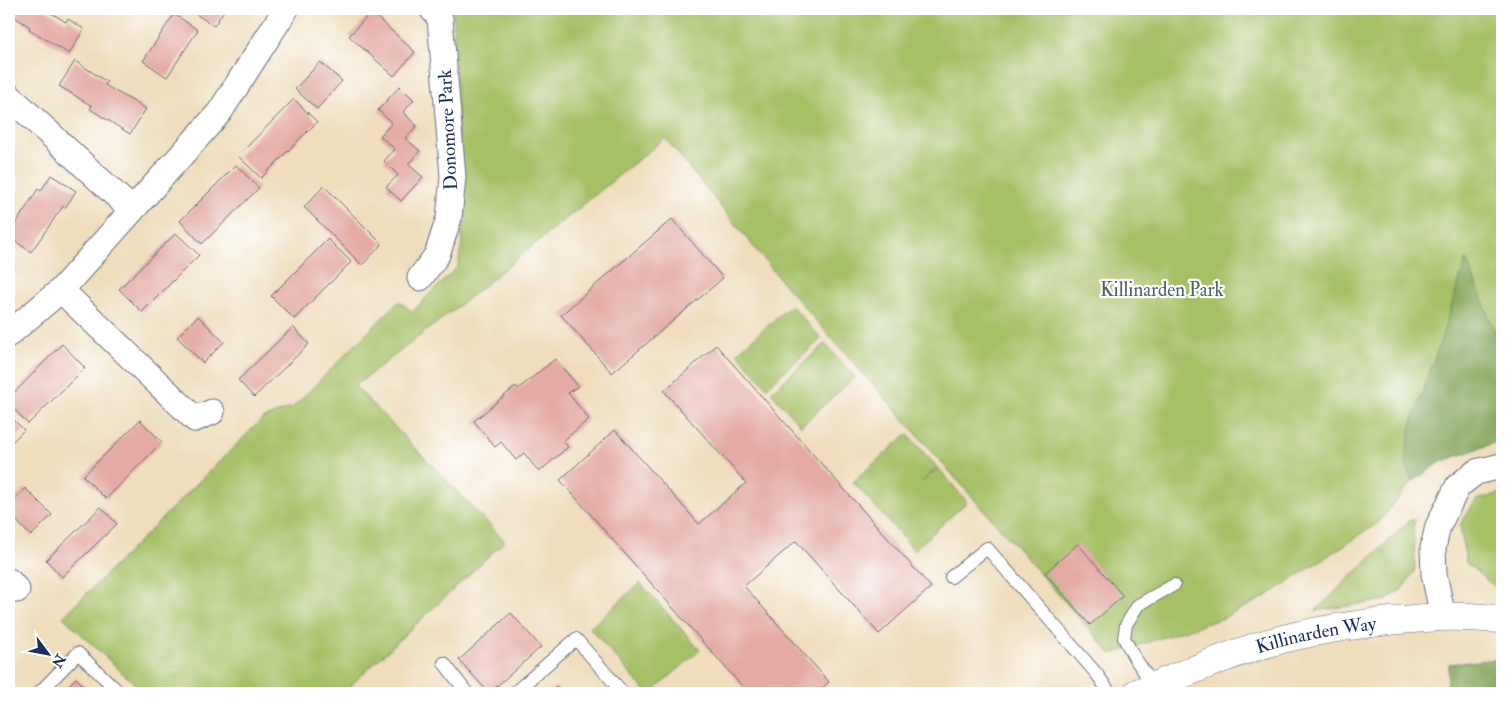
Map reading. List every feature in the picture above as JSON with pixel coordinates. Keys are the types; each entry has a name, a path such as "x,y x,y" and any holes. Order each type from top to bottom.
{"street":[{"path":"9,334 61,290 219,113 286,9"},
{"name":"Donomore Park","path":"420,278 437,254 449,218 453,177 440,18 432,9"},
{"path":"9,96 132,210"},
{"path":"61,290 195,419 212,412"},
{"path":"1443,617 1434,574 1434,548 1438,526 1458,486 1476,472 1502,466"},
{"name":"Killinarden Way","path":"1145,690 1247,650 1284,639 1363,625 1443,617 1502,619"}],"lane":[{"path":"951,577 987,548 1096,673 1110,693"},
{"path":"1145,690 1134,657 1124,638 1126,625 1138,605 1174,585"},
{"path":"514,693 576,639 623,693"},
{"path":"38,693 78,653 120,693"},
{"path":"444,663 467,693"}],"green space":[{"name":"Killinarden Park","path":"453,9 1502,9 1502,377 1501,347 1466,260 1405,460 1412,482 1378,523 1265,597 1221,619 1111,654 784,284 665,138 465,301 355,386 505,541 351,685 358,693 144,693 63,617 262,419 293,407 399,301 412,312 458,266 462,241"},
{"path":"1466,259 1501,347 1502,440 1441,462 1412,482 1405,460 1411,425 1440,343"},
{"path":"791,305 821,339 767,387 737,353"},
{"path":"825,344 855,377 801,426 771,392"},
{"path":"907,434 937,467 922,482 938,468 967,502 914,550 853,482"},
{"path":"1502,493 1502,589 1494,586 1466,563 1460,525 1476,500"},
{"path":"1410,520 1415,520 1413,528 1414,572 1403,588 1387,600 1315,611"},
{"path":"640,583 700,650 651,693 647,693 590,628"},
{"path":"1497,659 1502,659 1502,693 1491,693"},
{"path":"1497,659 1491,693 1446,693 1449,664"}],"building":[{"path":"9,9 45,9 66,22 68,19 84,29 69,54 29,29 30,27 9,13"},
{"path":"188,9 225,9 214,26"},
{"path":"371,12 415,52 394,76 349,36"},
{"path":"174,14 198,30 167,77 143,61"},
{"path":"75,61 107,82 105,85 146,109 130,134 90,109 92,106 59,86"},
{"path":"320,62 342,81 317,109 295,89"},
{"path":"400,86 414,100 403,112 417,126 405,138 420,151 408,164 423,177 401,201 386,187 398,175 384,161 395,149 380,136 392,123 378,110"},
{"path":"294,99 317,122 261,178 238,156"},
{"path":"9,150 15,155 9,164"},
{"path":"236,165 259,188 202,244 180,221"},
{"path":"51,175 76,191 65,208 63,206 31,252 9,237 9,234 38,189 41,191"},
{"path":"324,186 382,244 362,265 304,207"},
{"path":"672,219 723,278 612,373 561,315"},
{"path":"176,233 199,255 142,312 119,289"},
{"path":"328,239 351,262 294,319 271,296"},
{"path":"198,316 224,342 203,363 177,337"},
{"path":"293,327 309,344 254,397 238,380"},
{"path":"62,344 85,368 28,424 9,404 9,398"},
{"path":"716,345 931,587 879,634 796,541 744,586 829,682 817,693 748,693 560,480 615,430 699,524 746,483 664,391"},
{"path":"555,359 578,386 568,393 589,419 563,441 568,447 539,472 524,453 516,460 501,442 495,447 474,421 516,386 518,389"},
{"path":"9,415 24,430 9,445"},
{"path":"140,420 162,442 106,499 83,476"},
{"path":"25,488 52,515 31,536 9,513 9,505"},
{"path":"101,507 117,524 62,577 46,560"},
{"path":"1078,544 1123,596 1090,625 1045,573"},
{"path":"511,613 541,647 489,693 459,660"},
{"path":"76,678 91,693 61,693"},
{"path":"556,686 562,693 549,693"}]}
